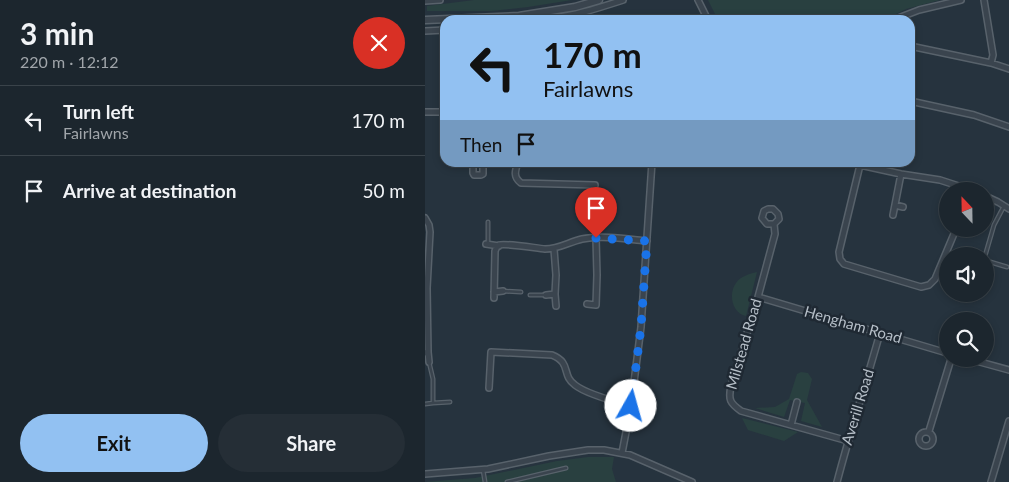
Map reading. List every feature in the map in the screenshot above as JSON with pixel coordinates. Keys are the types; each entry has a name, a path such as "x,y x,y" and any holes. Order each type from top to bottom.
{"street":[{"path":"425,1 440,0"},
{"path":"525,15 575,7 599,0"},
{"path":"566,15 623,0"},
{"path":"697,0 705,15"},
{"path":"906,15 961,0"},
{"path":"984,0 993,55 991,63"},
{"path":"425,20 440,20"},
{"path":"425,31 440,30"},
{"path":"915,47 991,63 1009,69"},
{"path":"915,102 974,115 1009,127"},
{"path":"425,112 440,112"},
{"path":"473,167 474,175 481,175 483,174 483,167"},
{"path":"517,167 515,174 517,180 521,183 595,185 595,190"},
{"path":"622,453 631,406 641,327 652,167"},
{"path":"860,167 839,252 840,260 844,264 921,287 929,285 935,279 953,238"},
{"path":"869,167 946,182"},
{"path":"893,215 901,174"},
{"path":"994,201 1009,209"},
{"path":"895,205 903,207"},
{"path":"425,218 430,232 427,288 427,352 429,362"},
{"name":"Milstead Road","path":"774,224 775,234 773,242 731,386 729,395 732,404 741,411 848,441"},
{"path":"487,244 554,249 582,240 596,238 647,241"},
{"path":"587,304 596,305 596,238"},
{"path":"493,298 495,252 499,246"},
{"path":"554,249 556,306"},
{"path":"494,292 503,291"},
{"path":"545,295 555,294"},
{"name":"Hengham Road","path":"758,297 939,351"},
{"name":"Averill Road","path":"837,482 880,333"},
{"path":"489,388 491,352 552,355 560,358 564,363 568,377 575,385 614,402 631,406"},
{"path":"994,366 1009,370"},
{"path":"929,431 949,367"},
{"path":"791,424 797,402"},
{"path":"991,482 1009,421"},
{"path":"425,474 483,470 549,456 588,450 605,450 630,455 692,482"}],"lane":[{"path":"1003,206 994,225 985,256 990,262 1007,267"},
{"path":"487,244 488,222"},
{"path":"503,291 521,292"},
{"path":"529,295 545,295"},
{"path":"429,362 433,379 433,403"},
{"path":"425,404 450,402"},
{"path":"507,482 566,468"},
{"path":"483,470 485,482"}],"green space":[{"path":"474,0 572,0 492,11 427,11 427,6"},
{"path":"708,0 940,0 906,9 894,15 716,15"},
{"path":"757,272 746,316 737,311 733,302 732,292 740,279"},
{"path":"801,372 808,373 812,379 807,400 822,427 801,421 805,403 790,400 784,417 755,408 775,407 789,399 797,374"},
{"path":"742,418 798,432 784,441 748,430"},
{"path":"588,457 614,457 612,469 616,482 425,482 475,478 557,461"}],"route":[{"path":"596,238 647,241 641,327 631,406"}]}
